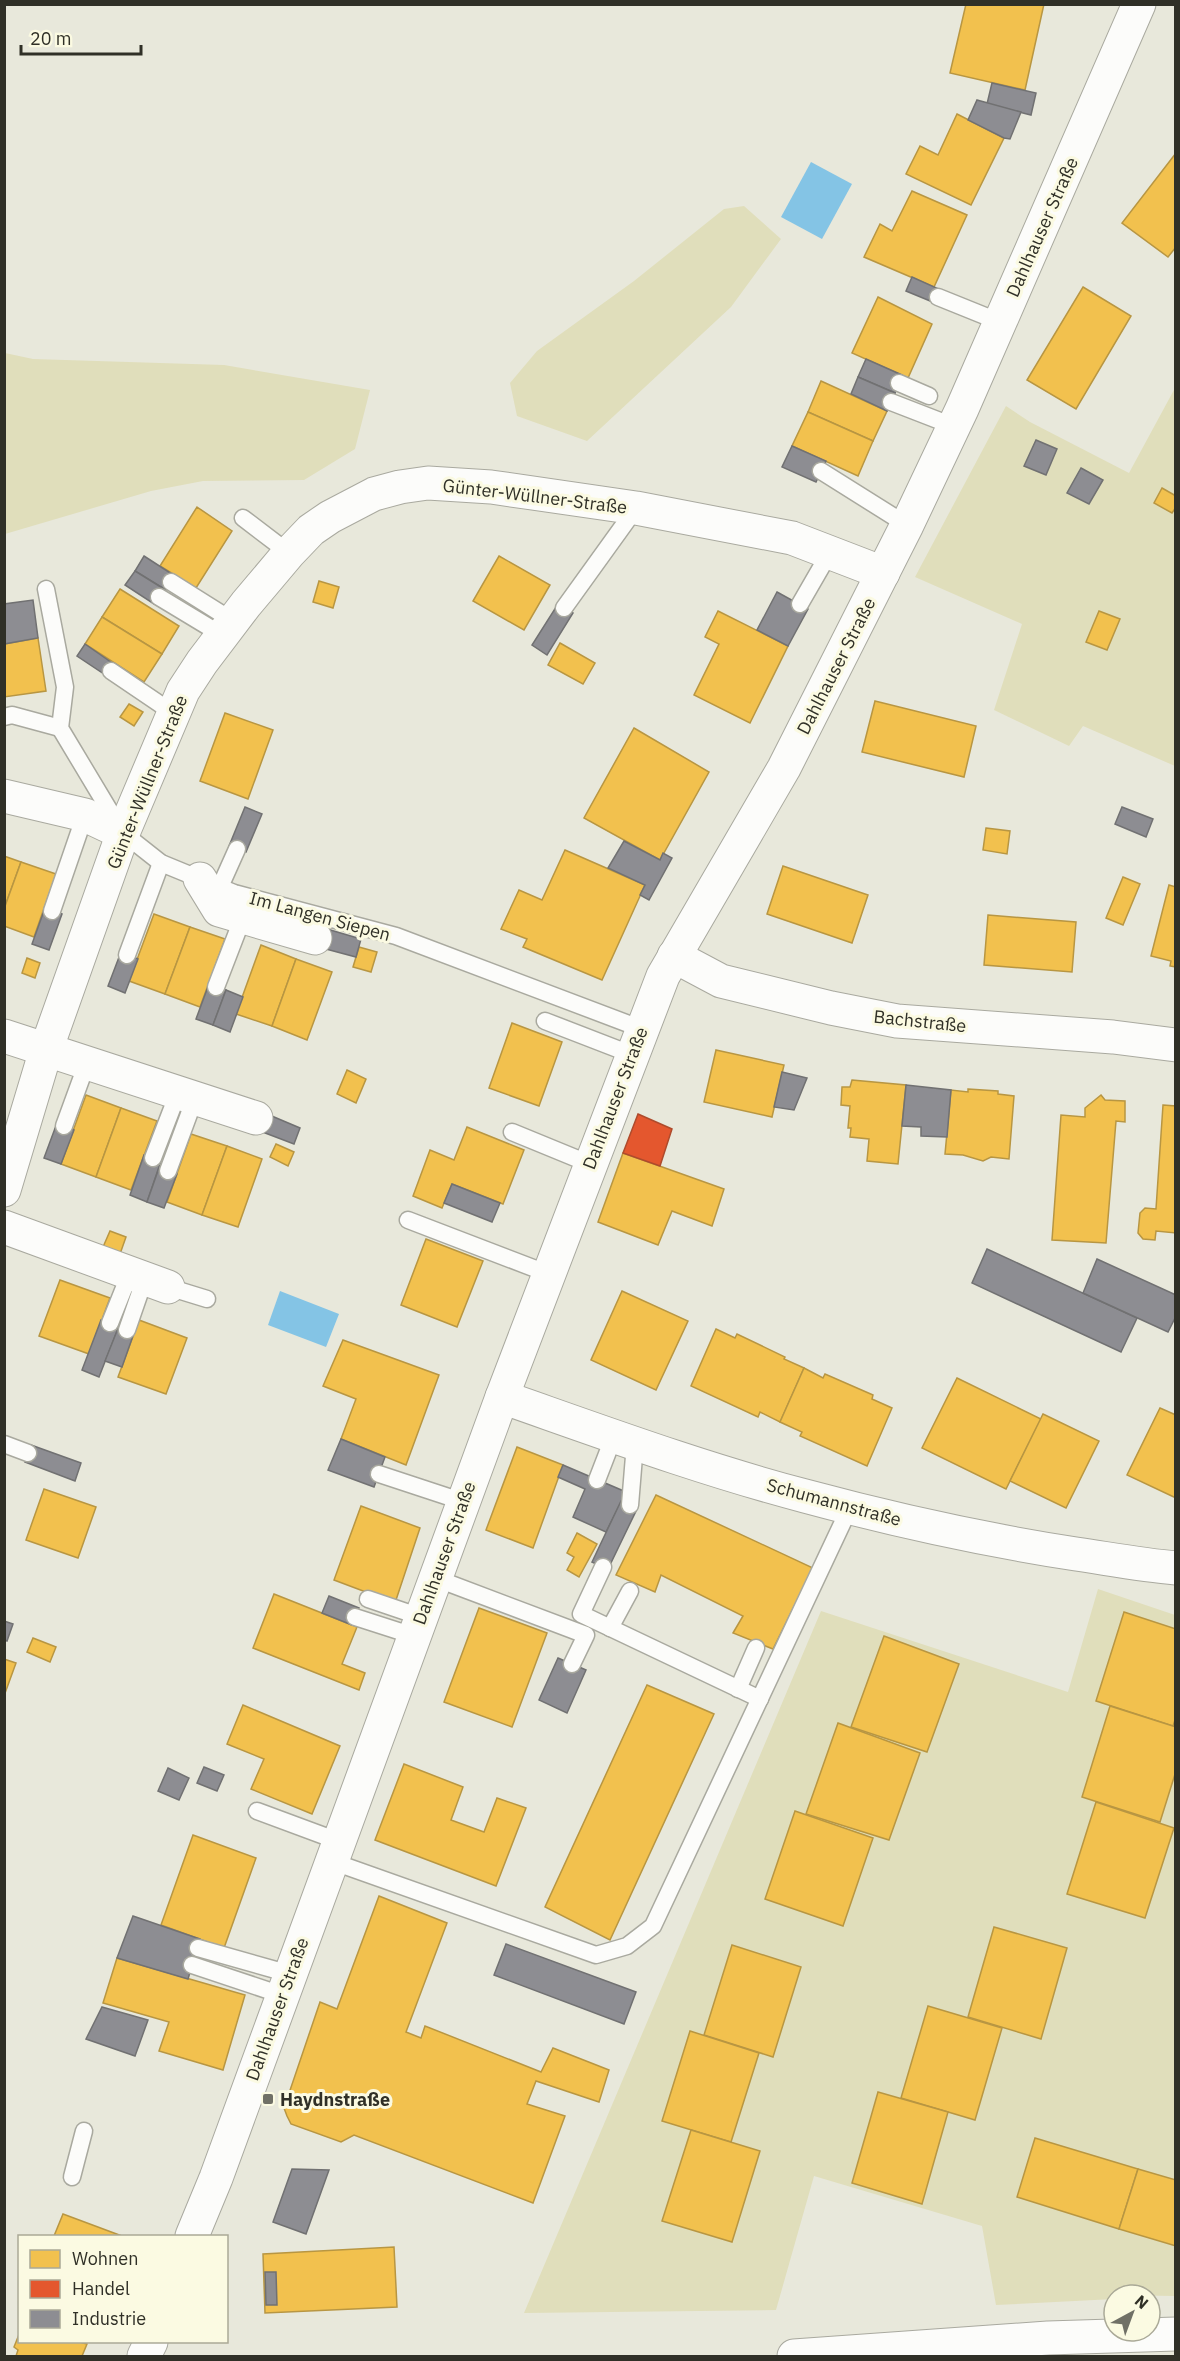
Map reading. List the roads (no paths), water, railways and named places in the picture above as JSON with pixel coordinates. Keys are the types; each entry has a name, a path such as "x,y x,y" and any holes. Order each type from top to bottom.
{"street":[{"name":"Dahlhauser Straße","path":"192,2235 502,1397 663,976 784,768 907,525 1000,322 1139,4"},
{"name":"Günter-Wüllner-Straße","path":"4,1190 46,1050 123,833 173,713 183,692 227,628 311,530 330,517 374,494 400,487 428,483 491,487 636,508 792,538 883,573"},
{"name":"Im Langen Siepen","path":"4,796 85,815 123,833"},
{"path":"210,883 219,910 319,939"},
{"name":"Bachstraße","path":"674,956 721,981 831,1008 897,1021 1113,1037 1176,1045"},
{"path":"5,1039 87,1063 260,1120"},
{"path":"4,1227 148,1279"},
{"name":"Schumannstraße","path":"502,1397 625,1440 804,1496 918,1524 1024,1546 1176,1568"},
{"path":"794,2356 1048,2338 1176,2334"}],"lane":[{"path":"938,297 1000,322"},
{"path":"899,383 929,396"},
{"path":"891,402 953,426"},
{"path":"821,471 907,525"},
{"path":"564,608 636,508"},
{"path":"243,518 289,553"},
{"path":"800,604 830,552"},
{"path":"171,582 227,628"},
{"path":"46,589 65,687 60,728 123,833"},
{"path":"159,597 227,628"},
{"path":"111,671 173,713"},
{"path":"4,717 12,715 60,728"},
{"path":"52,911 85,815"},
{"name":"Im Langen Siepen","path":"123,833 161,863 234,893 396,936 638,1042"},
{"path":"210,883 237,849"},
{"path":"127,955 161,863"},
{"path":"216,987 243,917"},
{"path":"545,1021 638,1042"},
{"path":"64,1126 87,1063"},
{"path":"153,1158 187,1096"},
{"path":"168,1171 187,1096"},
{"path":"512,1132 590,1164"},
{"path":"408,1220 549,1274"},
{"path":"148,1279 207,1299"},
{"path":"110,1323 148,1279"},
{"path":"127,1330 148,1279"},
{"path":"597,1480 625,1440"},
{"path":"625,1440 630,1505"},
{"path":"4,1444 28,1453"},
{"path":"379,1474 464,1502"},
{"path":"257,1811 335,1851 596,1956 627,1946 652,1926 850,1507"},
{"path":"603,1567 581,1614 760,1699"},
{"path":"435,1578 586,1635 572,1664"},
{"path":"610,1628 630,1591"},
{"path":"368,1599 418,1627"},
{"path":"356,1617 418,1627"},
{"path":"738,1689 756,1648"},
{"path":"198,1948 286,1985"},
{"path":"192,1965 286,1985"},
{"path":"72,2177 84,2131"}],"water":[{"path":"811,162 852,184 822,239 781,217"},
{"path":"280,1291 339,1314 326,1347 268,1325"}],"place":[{"name":"Haydnstraße","path":"268,2099"}]}
